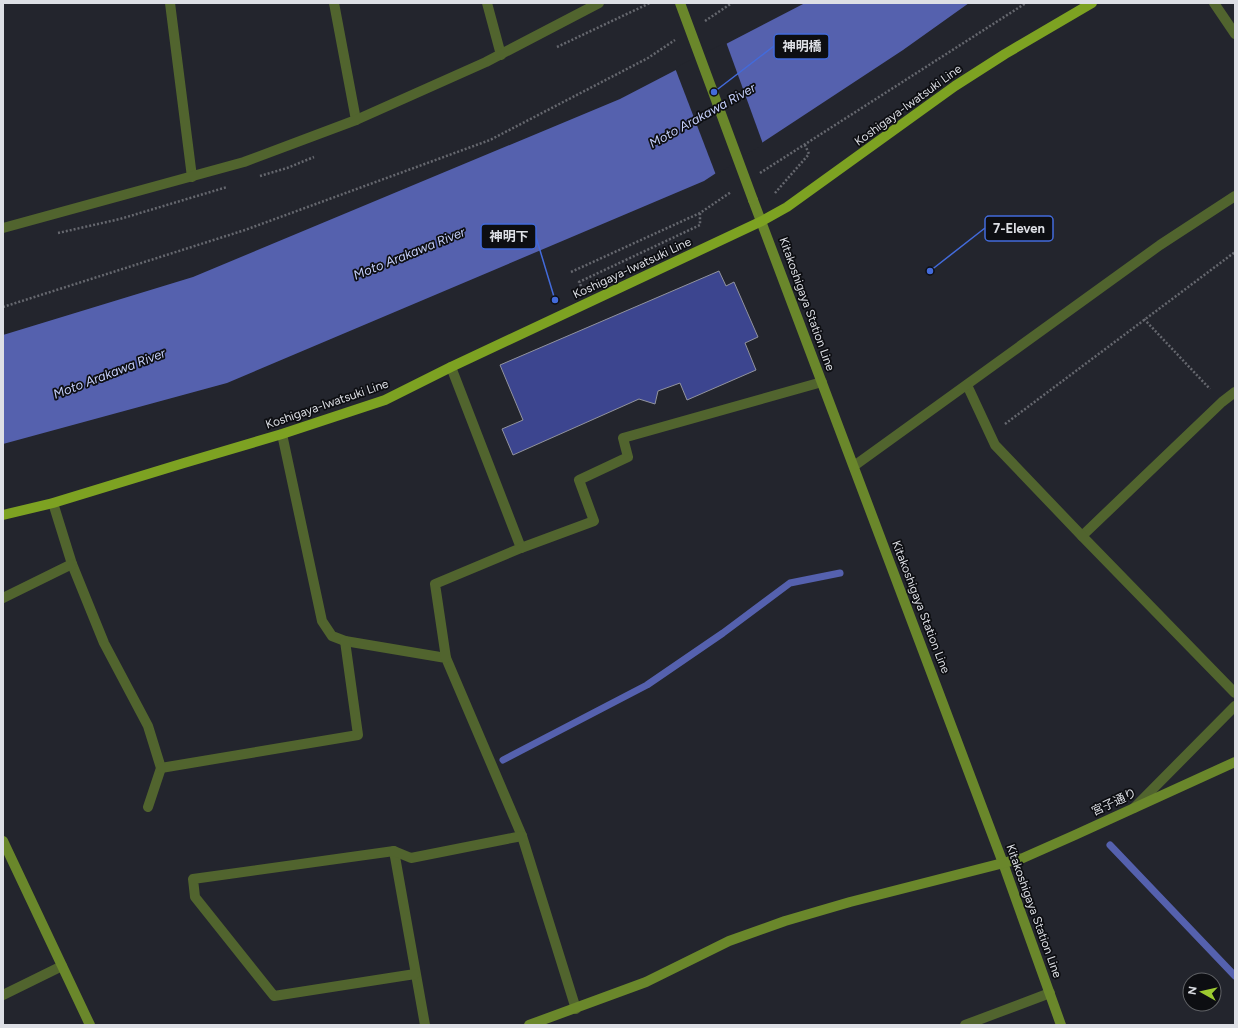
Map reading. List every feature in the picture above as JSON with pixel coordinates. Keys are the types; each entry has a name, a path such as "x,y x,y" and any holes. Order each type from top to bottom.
{"main road":[{"name":"Kitakoshigaya Station Line","path":"680,3 1003,863 1061,1025"},
{"name":"Koshigaya-Iwatsuki Line","path":"3,515 53,503 282,434 385,400 451,367 762,221 787,207 812,191 955,86 1005,54 1092,3"},
{"name":"宮子通り","path":"530,1025 646,982 729,941 785,921 850,902 1023,858 1235,762"},
{"path":"3,842 90,1025"}],"street":[{"path":"170,3 192,178"},
{"path":"334,3 356,120"},
{"path":"487,3 501,55"},
{"path":"3,228 192,178 244,162 356,120 501,55 599,3"},
{"path":"1214,3 1235,34"},
{"path":"854,466 1160,245 1235,196"},
{"path":"451,367 521,548"},
{"path":"576,1009 522,836 446,658 435,584 521,548 594,520 579,480 628,457 623,438 822,382"},
{"path":"967,385 995,445 1235,693"},
{"path":"1082,536 1222,402 1235,392"},
{"path":"282,434 322,621 332,636 345,641 446,658"},
{"path":"53,503 72,564 104,643 148,726 161,768 148,807"},
{"path":"3,598 72,564"},
{"path":"161,768 358,735 345,641"},
{"path":"1134,808 1235,706"},
{"path":"415,974 274,996 195,897 192,879 394,850 411,858 522,836"},
{"path":"394,850 425,1025"},
{"path":"3,995 62,966"},
{"path":"965,1025 1050,993"}],"path":[{"path":"700,24 732,3"},
{"path":"759,174 1026,3"},
{"path":"3,307 245,230 490,140 648,58 680,37"},
{"path":"784,181 809,154 805,145"},
{"path":"571,272 700,213 732,191"},
{"path":"588,303 579,282 700,225 700,213"},
{"path":"990,435 1235,252"},
{"path":"1144,319 1222,402"}],"water":[{"name":"Moto Arakawa River","path":"805,3 969,3 903,50 704,181 227,383 3,444 3,335 193,277 620,99"}],"pier":[{"path":"726,42 763,144 716,175 675,68"}],"building":[{"path":"719,271 726,286 734,282 758,337 745,343 756,370 687,400 680,383 658,391 655,404 639,399 513,455 502,429 523,420 500,365"}],"waterway":[{"path":"503,760 647,685 723,633 790,583 840,573"},
{"path":"1110,845 1235,976"}],"place":[{"name":"神明橋","path":"714,92"},
{"name":"7-Eleven","path":"930,271"},
{"name":"神明下","path":"555,300"}]}
